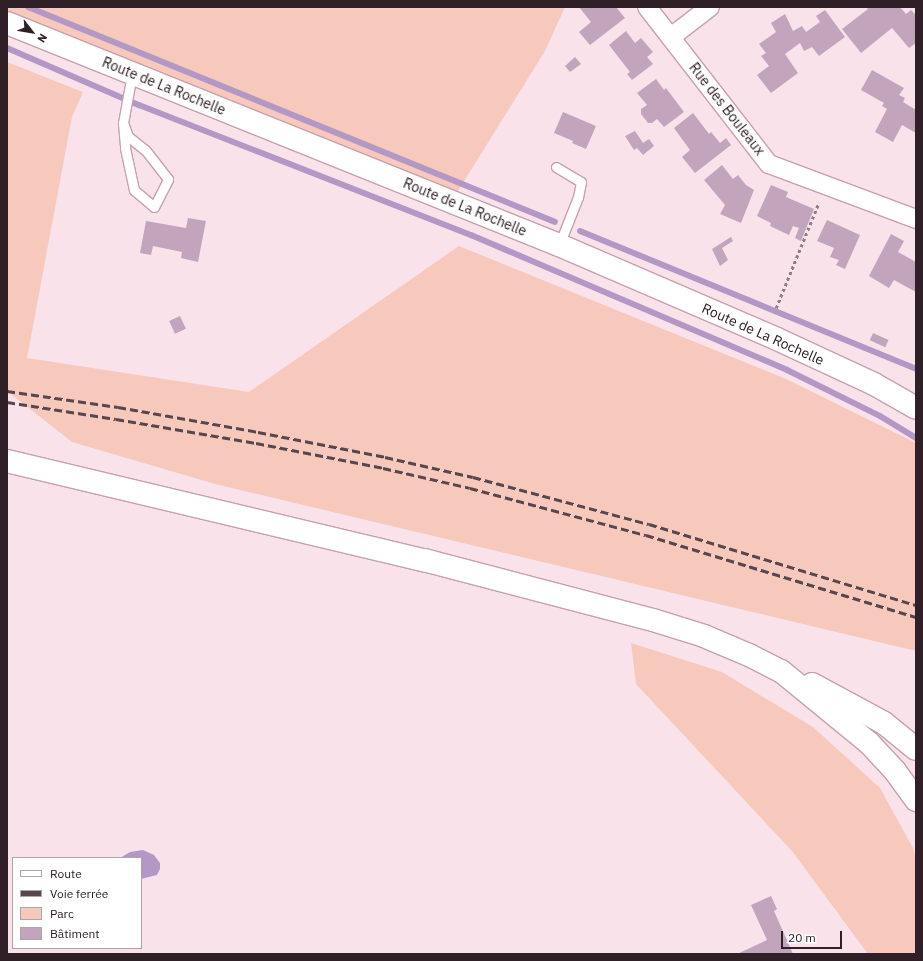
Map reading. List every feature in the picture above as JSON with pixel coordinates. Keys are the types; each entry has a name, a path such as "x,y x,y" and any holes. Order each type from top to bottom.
{"main road":[{"name":"Route de La Rochelle","path":"7,23 559,245 777,339 874,384 916,408"},
{"path":"7,461 424,560 653,620 704,636 827,691 863,710 884,723 916,749"},
{"path":"782,671 869,743 895,771 916,800"}],"street":[{"name":"Rue des Bouleaux","path":"647,7 769,164 916,219"},
{"path":"671,37 710,7"}],"lane":[{"path":"123,122 128,136 145,150 168,179 154,207 134,190 125,148 123,122 132,73"},
{"path":"556,167 581,182 578,197 559,245"}],"path":[{"path":"776,308 826,185"}],"green space":[{"path":"7,7 565,7 545,51 451,202 7,23"},
{"path":"7,62 83,92 72,117 27,358 249,392 459,246 786,379 916,443 916,651 215,484 72,442 7,391"},
{"path":"631,643 722,672 813,727 880,788 913,848 916,860 916,954 868,954 792,851 636,684"}],"shaded area":[{"path":"143,850 154,855 160,863 160,869 157,875 142,879 142,857 122,857 130,852"}],"building":[{"path":"579,7 616,7 625,18 590,45 579,32 591,22"},
{"path":"866,7 900,7 906,14 911,10 916,15 916,43 909,48 892,28 861,53 842,29 868,9"},
{"path":"825,10 845,37 819,56 812,47 804,51 800,43 785,54 798,73 771,93 757,75 769,66 761,56 766,53 759,44 776,32 771,23 785,14 793,31 802,26 806,32 820,22 816,16"},
{"path":"626,31 635,43 641,38 653,52 647,57 653,64 632,80 627,74 630,72 609,45"},
{"path":"575,57 581,64 570,72 565,66"},
{"path":"872,70 904,88 899,95 905,98 903,102 916,110 916,133 902,125 893,142 875,132 887,109 882,106 884,103 861,90"},
{"path":"656,79 664,90 666,88 684,112 664,127 657,119 652,123 648,123 641,114 641,109 647,105 637,93"},
{"path":"563,112 596,126 586,149 572,143 573,141 554,133"},
{"path":"693,113 709,134 711,132 720,143 726,138 731,145 695,173 682,157 690,150 674,128"},
{"path":"635,131 643,143 649,139 654,146 643,155 637,148 634,150 625,136"},
{"path":"722,165 733,179 738,175 746,185 754,190 741,223 720,214 725,205 704,180"},
{"path":"771,185 788,192 786,197 814,209 801,241 795,238 799,228 793,226 789,235 770,226 771,223 757,216"},
{"path":"188,218 206,221 198,262 181,258 182,252 153,246 151,255 140,253 146,221 186,228"},
{"path":"827,220 860,235 845,269 836,265 839,260 830,257 834,248 817,241"},
{"path":"891,234 904,241 898,252 916,262 916,292 894,280 889,288 869,276"},
{"path":"731,237 733,241 722,248 728,260 720,266 712,249"},
{"path":"180,316 186,329 175,334 169,321"},
{"path":"873,333 889,340 885,347 870,340"},
{"path":"771,896 777,909 774,911 793,954 737,954 767,940 751,905"}],"waterway":[{"path":"28,7 555,222"},
{"path":"7,48 139,105 471,235 787,370 880,416 916,438"},
{"path":"580,231 916,369"}],"railway":[{"path":"7,391 118,407 258,432 385,457 473,477 649,524 916,605"},
{"path":"7,402 256,443 383,468 470,488 646,535 916,617"}]}
